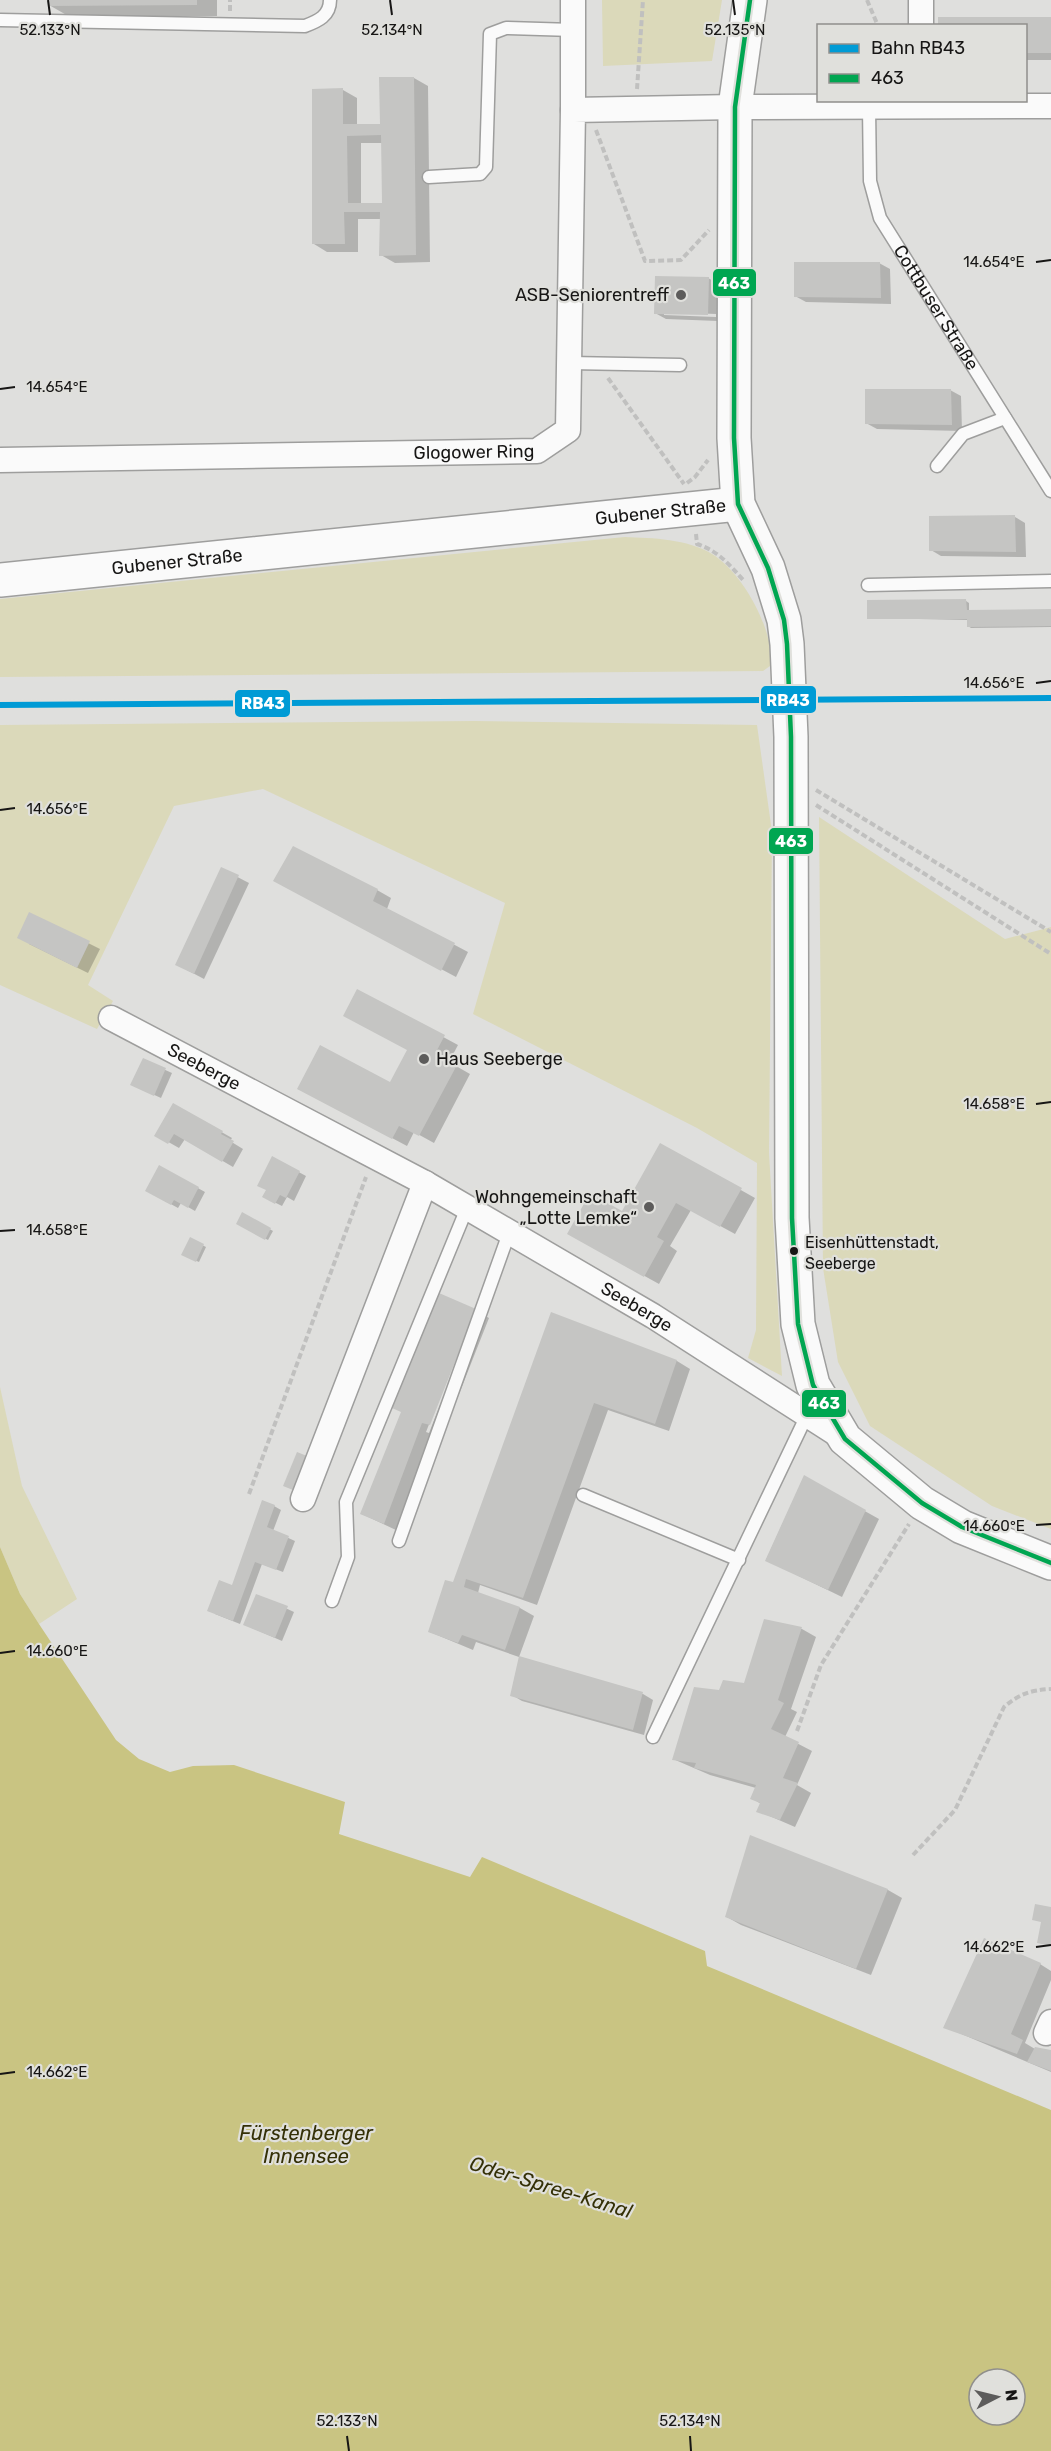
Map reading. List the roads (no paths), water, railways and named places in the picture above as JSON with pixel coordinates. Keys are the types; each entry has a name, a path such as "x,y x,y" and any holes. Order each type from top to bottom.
{"main road":[{"path":"738,504 734,426 735,107 750,0"},
{"name":"Gubener Straße","path":"0,580 738,504 768,568 784,620 787,644 791,737 792,1218 798,1324 813,1385 845,1439 922,1503 962,1527 1051,1563"}],"street":[{"name":"Glogower Ring","path":"0,460 537,452 568,430 581,110 573,30 573,0"},
{"path":"921,0 921,24"},
{"path":"581,110 869,107 919,104 1051,106"},
{"name":"Seeberge","path":"111,1018 424,1183 653,1316 845,1439"},
{"path":"303,1499 424,1183"}],"lane":[{"path":"0,20 305,26 321,20 330,6 330,0"},
{"path":"429,177 480,174 486,166 490,33 506,28 573,30"},
{"name":"Cottbuser Straße","path":"869,107 870,181 880,218 1051,491"},
{"path":"570,363 680,365"},
{"path":"937,466 963,434 1005,418"},
{"path":"867,585 1051,581"},
{"path":"332,1601 348,1557 346,1502 467,1208"},
{"path":"399,1541 509,1233"},
{"path":"653,1737 807,1415"},
{"path":"583,1495 739,1560"}],"water":[{"name":"Fürstenberger Innensee","path":"0,1547 20,1594 39,1624 116,1740 139,1759 170,1772 193,1766 234,1765 345,1802 339,1834 470,1877 482,1857 705,1951 707,1966 1051,2110 1051,2451 0,2451"}],"rail line":[{"name":"RB43","path":"0,705 1051,698"}],"place":[{"name":"ASB-Seniorentreff","path":"681,295"},
{"name":"Haus Seeberge","path":"424,1059"},
{"name":"Wohngemeinschaft „Lotte Lemke“","path":"649,1207"},
{"name":"Eisenhüttenstadt, Seeberge","path":"794,1251"}],"water label":[{"name":"Oder-Spree-Kanal","path":"551,2187"}]}
